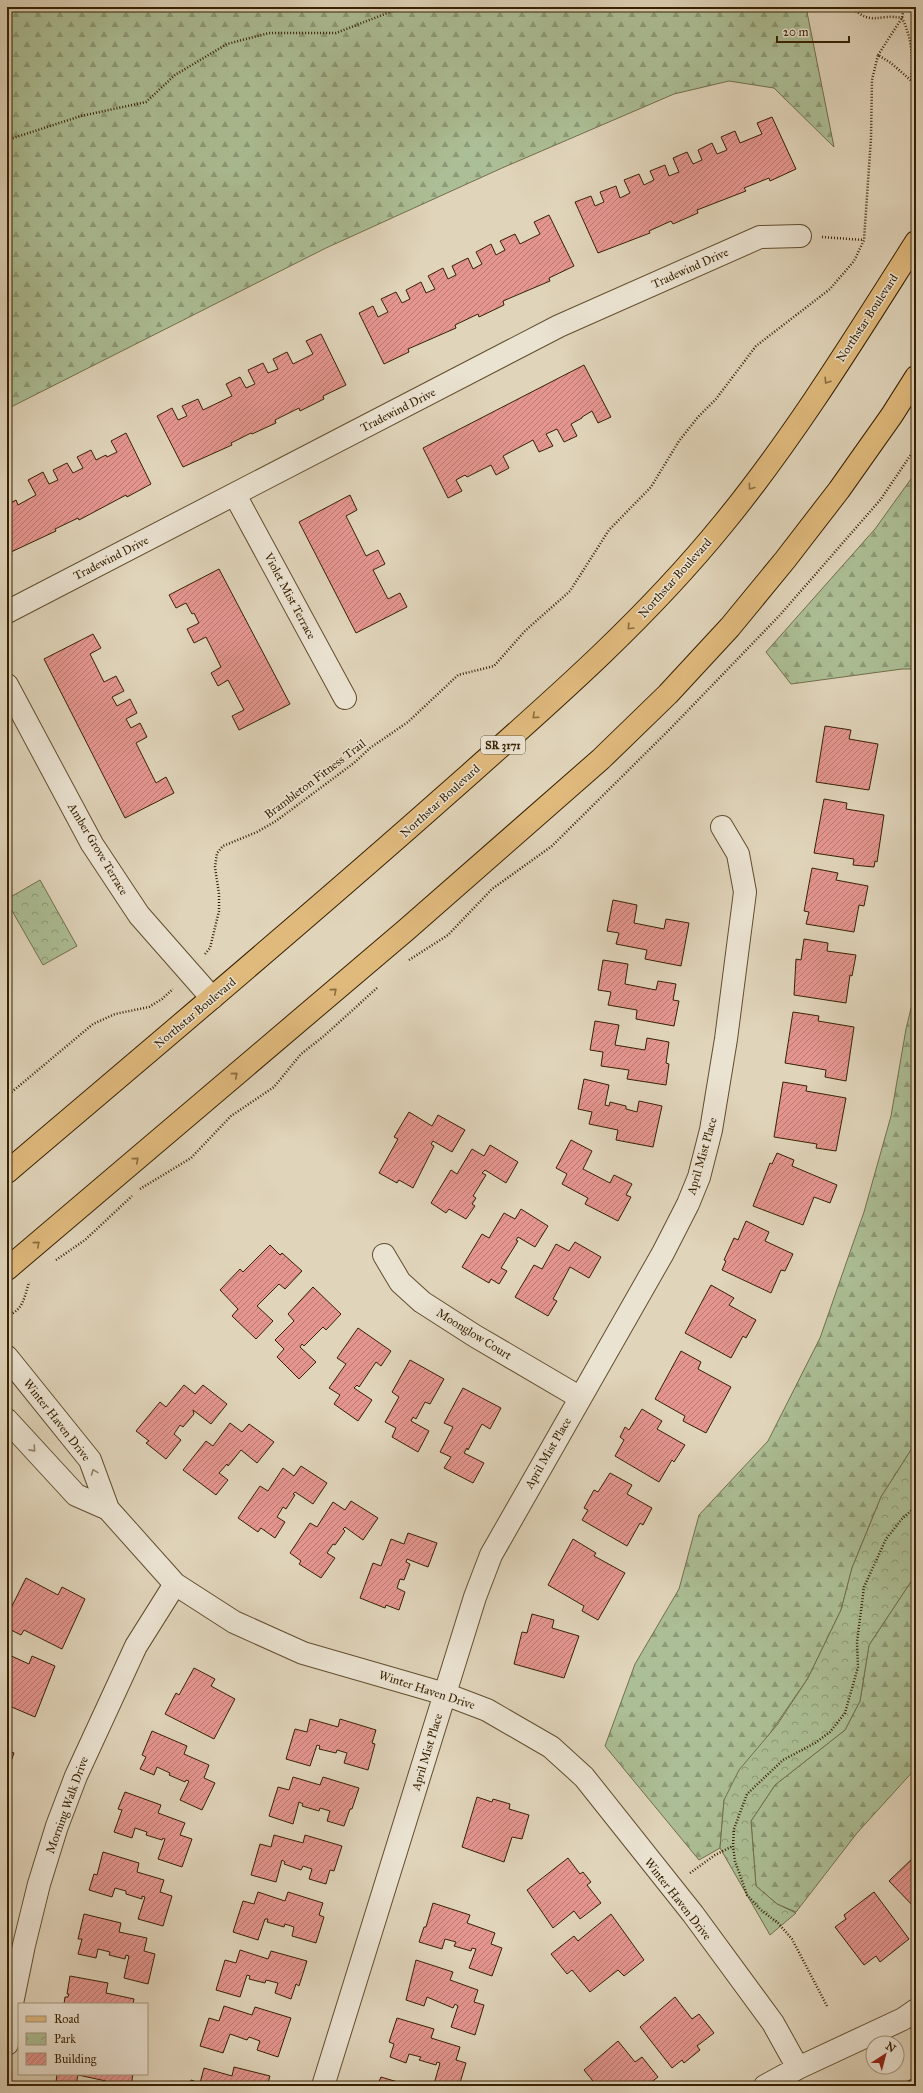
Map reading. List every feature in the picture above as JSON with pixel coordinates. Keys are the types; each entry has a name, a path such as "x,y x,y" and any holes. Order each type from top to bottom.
{"main road":[{"name":"Northstar Boulevard","path":"7,1172 356,875 548,704 629,629 723,524 773,458 825,384 916,242"},
{"path":"7,1269 406,930 601,759 662,700 730,627 785,560 892,415 916,377"}],"street":[{"name":"Tradewind Drive","path":"7,612 559,326 760,237 800,236"},
{"name":"Violet Mist Terrace","path":"235,495 345,698"},
{"name":"Amber Grove Terrace","path":"7,685 92,844 139,915 188,973 212,998"},
{"name":"April Mist Place","path":"323,2086 475,1597 491,1555 579,1397 663,1253 688,1204 699,1177 711,1130 726,1039 745,892 738,854 722,827"},
{"name":"Moonglow Court","path":"384,1255 400,1282 422,1302 475,1336 579,1397"},
{"name":"Winter Haven Drive","path":"7,1357 90,1460 108,1509 175,1584 234,1622 303,1653 445,1694 487,1710 551,1747 584,1777 670,1888 693,1914 773,2023 798,2068"},
{"name":"Winter Haven Drive","path":"7,1420 76,1494 108,1509"},
{"name":"Morning Walk Drive","path":"7,2044 10,2013 24,1945 39,1884 57,1826 76,1776 136,1646 175,1584"},
{"path":"765,2086 798,2068 903,2019 916,2010"}],"path":[{"path":"7,140 81,116 146,102 175,75 227,44 269,33 336,33 403,7"},
{"path":"851,7 860,15 870,19 890,16 902,18"},
{"path":"878,55 902,18 904,7"},
{"path":"902,18 910,34 912,61 911,80"},
{"path":"800,236 864,240"},
{"name":"Brambleton Fitness Trail","path":"7,1096 93,1024 115,1014 149,1007 162,999 210,948 217,918 219,894 215,867 216,853 223,846 257,832 276,821 354,763 370,748 408,722 458,676 494,666 525,631 570,592 609,530 651,487 664,467"},
{"path":"827,2006 792,1939 778,1922 761,1910 747,1895 735,1861 733,1846 734,1829 746,1794 783,1760 805,1749 830,1732 845,1713 858,1667 857,1642 864,1587 886,1539 901,1520 916,1506"},
{"path":"670,1888 715,1855 733,1846"}],"green space":[{"path":"7,7 806,7 834,147 774,88 729,81 674,94 502,168 326,248 7,409"},
{"path":"916,472 916,669 902,669 791,684 766,652 875,529"},
{"path":"40,880 77,946 43,965 7,902 7,899"},
{"path":"916,988 916,1442 881,1497 852,1568 841,1610 808,1678 724,1800 720,1848 699,1860 605,1746 635,1664 679,1589 699,1515 768,1441 820,1338 864,1212 891,1116 906,1029"},
{"path":"916,1442 916,1574 869,1645 860,1701 845,1730 775,1785 751,1821 756,1886 777,1904 796,1913 770,1935 720,1848 724,1800 739,1770 777,1725 808,1678 841,1610 852,1568 881,1497"},
{"path":"916,1574 916,1768 857,1833 796,1912 777,1904 756,1886 751,1821 775,1785 845,1730 860,1701 869,1645"}],"building":[{"path":"772,117 796,169 770,181 769,178 744,188 746,191 697,210 698,213 673,224 671,221 649,231 650,233 598,253 575,202 591,196 595,206 604,202 600,192 616,186 620,198 630,193 624,180 639,174 644,185 654,180 650,171 665,165 669,176 679,172 673,158 687,152 693,164 702,160 698,150 712,143 717,154 727,150 721,137 735,131 740,143 762,134 757,123"},
{"path":"549,215 574,266 549,278 550,281 503,301 504,305 479,317 478,314 455,325 456,328 408,349 409,352 384,364 359,313 373,306 378,317 388,312 381,299 396,292 402,303 410,299 406,290 421,282 426,293 435,289 428,276 443,268 448,279 456,275 452,266 468,258 473,269 482,264 476,252 491,244 496,255 505,250 500,241 515,234 520,244 540,234 534,222"},
{"path":"321,334 346,385 323,396 324,399 300,411 299,408 275,420 276,423 252,434 251,433 231,443 232,445 183,467 157,416 172,408 178,420 187,416 182,406 198,399 203,410 232,396 226,384 240,377 246,388 255,384 248,370 263,363 268,373 278,369 273,359 287,352 293,364 313,354 306,341"},
{"path":"584,365 611,417 598,423 592,411 571,424 577,436 564,442 557,429 546,434 553,446 539,452 533,440 503,456 509,468 496,475 491,465 467,477 465,475 456,480 462,491 448,498 423,448"},
{"path":"126,433 151,484 127,497 126,495 79,520 78,518 55,529 56,531 11,552 12,555 7,557 7,505 16,500 18,505 36,495 28,480 43,472 49,484 58,480 53,470 67,463 73,473 83,468 77,457 91,450 96,460 106,455 107,457 117,452 111,441"},
{"path":"350,495 357,510 346,516 366,556 378,550 385,564 373,570 388,599 400,593 407,607 356,633 299,522"},
{"path":"219,569 290,704 239,730 232,716 244,710 228,680 218,686 211,673 221,667 206,637 194,643 187,629 199,623 194,613 192,614 186,603 176,608 169,595"},
{"path":"93,634 101,648 90,654 104,682 116,676 124,691 112,697 117,706 130,699 137,713 126,719 131,728 140,723 147,737 136,743 156,783 166,777 174,793 125,818 44,659"},
{"path":"825,726 851,730 849,739 878,744 869,790 816,782"},
{"path":"824,799 847,803 846,809 884,815 877,862 875,861 874,867 853,865 854,859 814,853"},
{"path":"812,868 838,873 836,880 868,886 864,906 859,905 854,932 806,924 809,912 804,911"},
{"path":"613,900 637,905 634,923 664,929 666,919 689,923 681,966 645,959 647,950 616,944 619,933 607,931"},
{"path":"804,939 828,943 827,951 856,955 852,976 850,975 846,1003 794,995 796,959 801,960"},
{"path":"603,960 628,964 625,984 656,990 658,981 676,984 673,1000 679,1001 674,1026 636,1019 637,1010 608,1005 611,992 598,990"},
{"path":"793,1012 819,1016 818,1021 854,1027 846,1081 825,1077 826,1070 785,1063"},
{"path":"595,1021 619,1025 615,1045 645,1050 647,1038 669,1042 666,1063 669,1064 666,1085 627,1079 629,1070 601,1066 603,1052 590,1050"},
{"path":"584,1079 609,1085 605,1105 609,1106 610,1102 626,1106 626,1109 637,1112 639,1101 662,1106 653,1147 616,1140 618,1130 589,1124 592,1112 578,1109"},
{"path":"783,1082 807,1086 806,1091 846,1098 836,1151 816,1148 817,1144 774,1137"},
{"path":"409,1112 432,1126 438,1115 465,1130 452,1152 433,1141 431,1144 434,1146 413,1188 399,1180 397,1183 379,1173 398,1139 394,1137"},
{"path":"571,1140 592,1151 583,1169 610,1183 614,1175 632,1184 626,1195 631,1197 618,1221 585,1204 588,1198 562,1184 567,1174 556,1168"},
{"path":"490,1145 518,1162 506,1183 485,1170 482,1173 486,1175 473,1196 476,1198 472,1204 475,1206 466,1219 449,1209 446,1213 431,1203 451,1170 457,1174 472,1149 484,1156"},
{"path":"777,1153 794,1160 792,1166 837,1185 830,1203 814,1197 803,1225 753,1206 770,1163 772,1164"},
{"path":"521,1209 548,1226 535,1247 518,1237 516,1240 518,1241 501,1268 507,1271 499,1284 491,1279 489,1283 462,1267 482,1234 489,1238 504,1213 515,1219"},
{"path":"746,1221 769,1232 765,1241 793,1254 785,1271 781,1270 771,1293 722,1270 726,1261 724,1260 734,1238 738,1240"},
{"path":"575,1242 601,1257 589,1278 570,1267 553,1299 557,1301 548,1316 515,1297 534,1265 542,1269 556,1244 569,1251"},
{"path":"270,1245 280,1255 282,1253 302,1271 285,1289 279,1284 257,1306 273,1321 256,1339 232,1316 238,1309 220,1290 240,1269 243,1272"},
{"path":"711,1285 734,1298 729,1305 756,1320 746,1338 743,1336 731,1358 685,1333"},
{"path":"313,1287 341,1314 326,1330 323,1327 304,1346 302,1344 300,1347 316,1362 299,1379 277,1357 284,1349 275,1340 294,1321 288,1314"},
{"path":"358,1328 391,1351 381,1366 376,1362 359,1387 357,1385 354,1388 372,1400 358,1421 334,1404 340,1395 329,1388 346,1364 337,1358"},
{"path":"681,1351 701,1362 698,1369 731,1387 706,1433 683,1421 685,1416 655,1399"},
{"path":"410,1360 444,1379 430,1404 425,1402 416,1419 413,1417 411,1421 429,1431 418,1452 392,1437 396,1428 385,1422 399,1397 392,1392"},
{"path":"184,1385 195,1394 203,1385 227,1404 211,1424 193,1410 194,1414 183,1427 180,1425 174,1434 181,1440 166,1459 146,1443 149,1441 136,1431 160,1402 166,1407"},
{"path":"463,1388 501,1408 490,1429 482,1424 468,1450 467,1448 464,1453 484,1463 473,1483 444,1468 451,1457 440,1452 453,1427 444,1423"},
{"path":"642,1409 662,1421 657,1429 685,1445 674,1462 672,1460 659,1482 615,1456 624,1440 620,1437 625,1427 629,1430"},
{"path":"230,1423 242,1432 249,1424 274,1442 257,1463 241,1450 228,1466 227,1464 219,1473 228,1480 216,1495 183,1470 206,1441 213,1446"},
{"path":"301,1466 327,1483 313,1504 295,1492 293,1494 295,1495 286,1509 283,1507 277,1517 285,1522 275,1538 261,1528 258,1532 238,1518 260,1486 268,1491 283,1468 294,1476"},
{"path":"610,1473 632,1485 627,1494 652,1508 643,1525 640,1523 627,1546 582,1520 588,1510 584,1508 594,1490 598,1492"},
{"path":"351,1501 378,1518 363,1540 345,1527 343,1529 345,1531 327,1553 335,1558 321,1578 299,1564 301,1561 290,1553 310,1523 317,1527 333,1502 345,1510"},
{"path":"408,1533 437,1543 428,1567 407,1559 406,1562 410,1564 404,1580 400,1579 397,1588 405,1592 399,1610 386,1605 385,1608 360,1598 373,1563 381,1566 391,1539 404,1544"},
{"path":"573,1539 596,1553 594,1556 625,1573 598,1620 582,1611 584,1606 548,1585"},
{"path":"26,1578 58,1595 62,1587 85,1599 62,1649 24,1630 21,1635 7,1628 7,1616"},
{"path":"532,1614 554,1620 552,1628 579,1636 564,1678 514,1664 522,1632 527,1633"},
{"path":"7,1654 29,1664 32,1656 55,1666 35,1717 7,1705"},
{"path":"194,1668 215,1679 211,1686 235,1699 214,1739 165,1714 176,1693 179,1695"},
{"path":"310,1719 338,1727 340,1719 376,1730 372,1743 375,1744 368,1770 344,1763 347,1753 337,1750 336,1753 319,1749 320,1746 317,1745 310,1766 286,1759 295,1729 307,1732"},
{"path":"152,1731 187,1746 184,1754 209,1765 204,1778 215,1783 202,1810 180,1800 189,1781 186,1780 185,1782 169,1775 170,1773 157,1767 154,1775 140,1769 146,1757 142,1755"},
{"path":"7,1750 14,1753 7,1772"},
{"path":"293,1777 320,1785 323,1777 359,1788 344,1826 327,1821 330,1811 320,1808 319,1811 302,1806 303,1804 299,1802 293,1824 269,1816 278,1787 289,1790"},
{"path":"125,1792 161,1805 158,1813 185,1823 180,1835 192,1839 182,1867 158,1859 165,1839 163,1838 162,1840 146,1835 147,1832 135,1828 132,1838 114,1832 122,1810 118,1809"},
{"path":"477,1797 492,1802 493,1799 510,1804 509,1809 529,1815 522,1839 512,1837 504,1862 462,1847"},
{"path":"274,1835 303,1843 305,1835 342,1846 334,1871 330,1870 326,1884 309,1879 312,1869 303,1866 301,1870 284,1864 285,1862 282,1860 276,1882 251,1875 260,1844 271,1847"},
{"path":"103,1852 139,1863 137,1872 164,1880 160,1892 172,1896 163,1926 138,1919 145,1897 142,1896 142,1899 126,1894 126,1891 115,1888 112,1897 89,1890 94,1874 97,1875"},
{"path":"916,1855 916,1909 889,1881"},
{"path":"568,1858 580,1874 583,1872 591,1882 587,1885 601,1903 580,1919 574,1911 553,1928 527,1890"},
{"path":"258,1892 285,1901 288,1892 323,1903 319,1915 324,1917 316,1943 292,1936 294,1927 285,1924 284,1927 267,1922 268,1919 265,1919 258,1940 233,1932 243,1901 254,1904"},
{"path":"874,1892 909,1939 880,1962 876,1956 864,1965 835,1927 846,1919 844,1915"},
{"path":"433,1903 470,1915 467,1923 495,1933 491,1944 502,1948 492,1976 469,1968 476,1949 472,1948 471,1951 454,1946 456,1942 445,1939 442,1949 419,1942 424,1927 426,1927"},
{"path":"84,1914 121,1923 119,1932 147,1938 144,1951 155,1954 148,1984 124,1978 129,1956 126,1955 125,1959 109,1955 110,1952 98,1949 96,1958 78,1954 82,1939 78,1939"},
{"path":"611,1914 644,1960 624,1976 618,1970 590,1992 572,1970 567,1974 551,1954 574,1936 578,1941"},
{"path":"240,1950 268,1959 271,1951 307,1961 299,1986 296,1984 291,1999 275,1993 278,1983 266,1980 265,1983 249,1979 250,1976 247,1975 240,1997 216,1990 225,1960 236,1963"},
{"path":"416,1960 453,1972 450,1980 478,1990 474,2002 484,2005 475,2035 451,2027 458,2006 455,2004 453,2008 427,1997 424,2006 406,2000"},
{"path":"70,1976 108,1983 106,1993 134,1999 133,2003 64,2003 65,1997 68,1997 69,1994 67,1994"},
{"path":"675,1997 692,2019 699,2014 714,2033 697,2046 700,2050 684,2063 682,2060 672,2068 640,2027"},
{"path":"224,2006 252,2015 255,2007 291,2018 278,2057 257,2050 260,2041 249,2037 247,2040 230,2034 223,2053 200,2046 209,2018 219,2021"},
{"path":"397,2018 434,2029 431,2038 460,2047 456,2060 466,2063 459,2086 434,2084 440,2063 437,2062 436,2065 419,2060 421,2057 409,2054 406,2063 390,2057 394,2044 389,2042"},
{"path":"618,2041 635,2062 642,2057 658,2077 646,2086 597,2086 584,2070"},
{"path":"234,2067 270,2076 267,2086 189,2086 191,2080 200,2083 204,2068 232,2076"},
{"path":"57,2075 78,2075 76,2085 56,2082"},
{"path":"78,2075 133,2075 131,2086 106,2086 106,2081"},
{"path":"381,2077 411,2086 377,2086"},
{"path":"916,2077 916,2086 906,2086 904,2083"}]}
